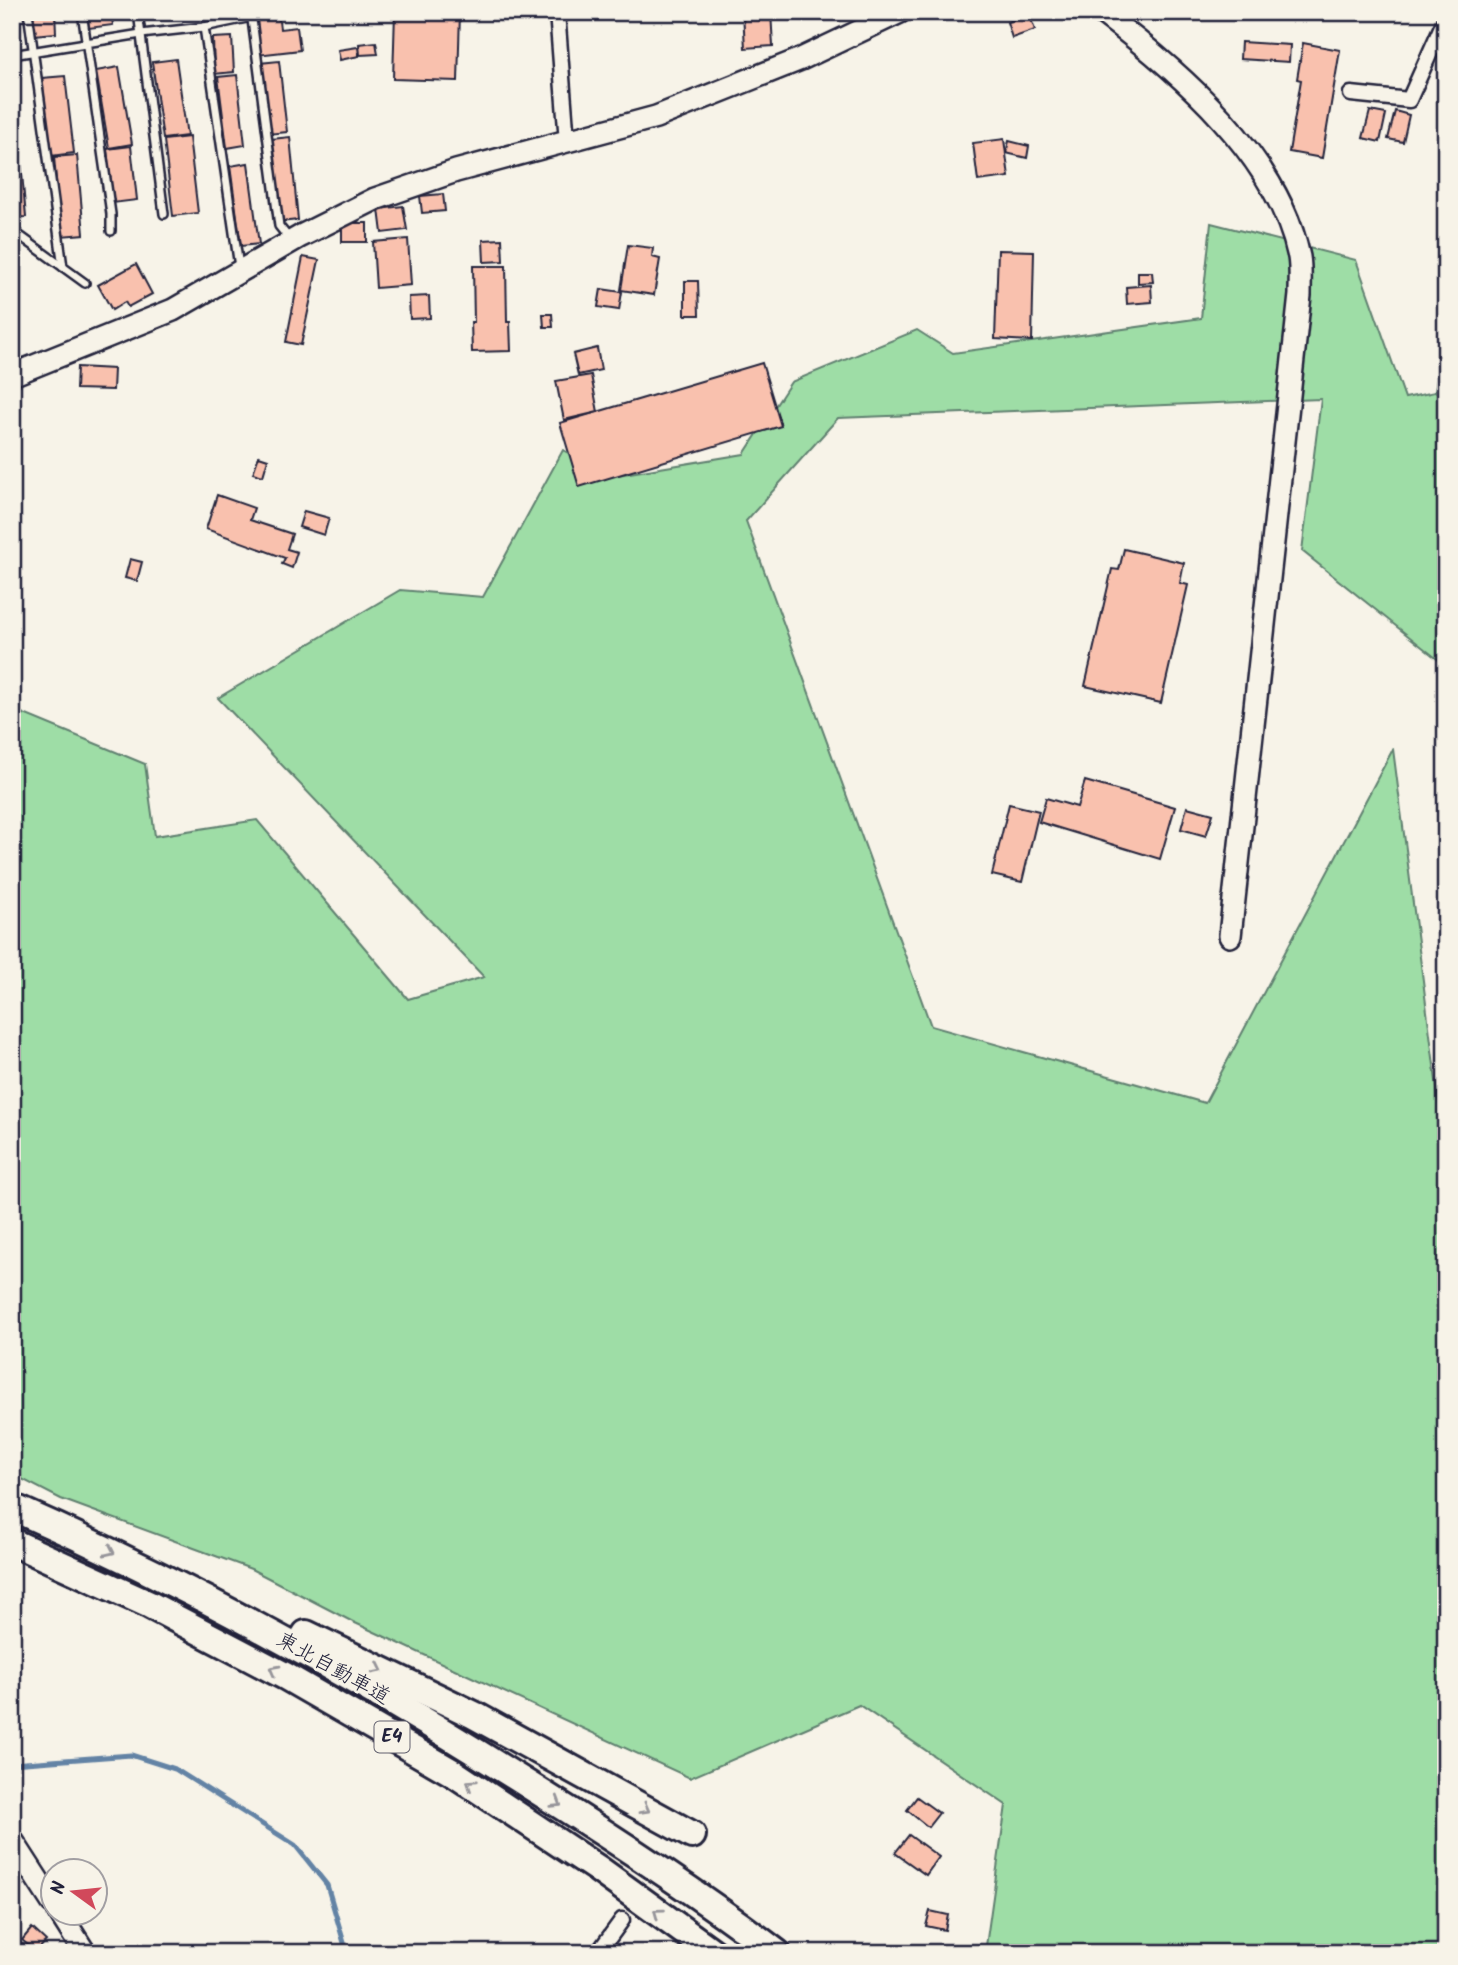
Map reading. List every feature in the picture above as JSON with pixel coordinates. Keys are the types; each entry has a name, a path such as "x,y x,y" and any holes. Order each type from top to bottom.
{"highway":[{"name":"東北自動車道","path":"12,1507 158,1574 299,1648 466,1745 620,1842 777,1953"},
{"name":"東北自動車道","path":"12,1542 150,1605 285,1676 455,1774 598,1869 713,1953"},
{"path":"158,1574 305,1634 474,1715 692,1835"}],"street":[{"path":"557,12 567,142"},
{"path":"12,375 173,310 301,236 375,199 456,171 656,117 801,59 900,12"},
{"path":"1101,12 1216,111 1266,179 1287,218 1299,259 1300,295 1230,936"},
{"path":"1352,94 1409,100 1446,17"},
{"path":"12,1840 38,1880"},
{"path":"598,1953 622,1920"},
{"path":"67,1926 85,1953"}],"lane":[{"path":"27,12 62,267"},
{"path":"82,12 111,214 111,231"},
{"path":"138,12 164,214"},
{"path":"12,55 141,34 204,27 252,15 279,226 287,236"},
{"path":"204,27 240,271"},
{"path":"12,230 85,283"}],"green space":[{"path":"1211,223 1356,260 1405,398 1435,392 1446,320 1446,666 1302,551 1321,399 838,418 746,521 931,1026 1205,1103 1393,749 1439,1104 1446,1100 1446,1953 985,1953 1006,1805 859,1705 690,1778 353,1622 251,1569 61,1499 12,1474 12,709 145,764 155,836 257,820 408,999 484,977 218,698 400,590 483,597 563,450 612,476 744,454 791,382 917,330 953,353 1201,318"}],"building":[{"path":"31,12 55,12 56,33 33,35"},
{"path":"87,12 111,12 113,25 89,28"},
{"path":"141,12 166,12 167,16 142,17"},
{"path":"395,12 460,12 458,81 393,79"},
{"path":"743,12 771,12 773,46 745,48"},
{"path":"278,13 280,29 297,27 300,50 257,55 253,15"},
{"path":"1029,14 1035,30 1012,38 1007,22"},
{"path":"232,37 234,72 214,74 213,38"},
{"path":"376,42 378,54 360,55 359,44"},
{"path":"1241,42 1290,45 1289,62 1240,59"},
{"path":"1303,43 1340,50 1322,158 1289,152 1301,80 1297,79"},
{"path":"358,47 359,56 340,60 338,50"},
{"path":"176,59 187,136 163,139 152,62"},
{"path":"279,61 287,132 268,134 260,63"},
{"path":"119,67 132,144 109,148 96,71"},
{"path":"237,75 245,145 227,148 218,77"},
{"path":"65,76 74,153 51,156 42,78"},
{"path":"12,98 18,150 12,150"},
{"path":"1370,111 1386,114 1380,142 1363,138"},
{"path":"1395,111 1409,115 1403,142 1388,139"},
{"path":"189,137 198,213 173,216 164,140"},
{"path":"290,137 298,220 280,222 272,139"},
{"path":"1004,139 1009,177 978,181 973,143"},
{"path":"1009,141 1029,146 1027,158 1006,153"},
{"path":"131,146 137,200 113,203 107,149"},
{"path":"12,152 20,152 26,217 12,218"},
{"path":"77,155 84,234 61,236 54,157"},
{"path":"248,163 259,244 241,246 230,166"},
{"path":"443,194 445,211 422,213 420,196"},
{"path":"403,206 407,230 382,233 379,209"},
{"path":"342,223 367,223 367,242 342,242"},
{"path":"408,239 411,285 376,288 373,242"},
{"path":"502,239 503,261 484,262 483,240"},
{"path":"628,245 653,248 652,257 660,259 654,295 621,290"},
{"path":"998,250 1034,251 1032,341 995,339"},
{"path":"303,257 319,260 301,345 286,342"},
{"path":"136,264 152,294 128,307 125,302 112,310 98,285"},
{"path":"473,266 506,266 507,322 510,322 511,351 472,352"},
{"path":"1138,272 1152,272 1153,282 1138,283"},
{"path":"685,281 698,281 699,315 685,315"},
{"path":"1151,285 1152,302 1127,304 1126,287"},
{"path":"601,289 622,292 619,310 598,307"},
{"path":"429,296 430,318 410,319 409,297"},
{"path":"543,314 552,314 553,327 544,327"},
{"path":"597,348 601,370 578,375 573,354"},
{"path":"762,363 781,426 579,487 560,423"},
{"path":"77,367 114,369 113,390 76,389"},
{"path":"591,375 598,412 564,420 556,381"},
{"path":"259,456 268,459 263,476 253,473"},
{"path":"217,495 254,508 250,520 292,534 287,549 297,552 292,568 282,564 285,558 206,529"},
{"path":"304,511 329,518 324,535 299,527"},
{"path":"1124,549 1184,563 1180,583 1188,585 1161,703 1085,686 1112,569 1119,570"},
{"path":"130,559 142,562 137,581 125,578"},
{"path":"1085,781 1175,807 1160,859 1039,822 1046,798 1077,807"},
{"path":"1009,804 1039,811 1022,882 992,875"},
{"path":"1187,807 1213,814 1206,836 1181,829"},
{"path":"917,1797 939,1813 928,1827 907,1810"},
{"path":"909,1835 939,1857 926,1875 895,1853"},
{"path":"12,1875 22,1885 12,1895"},
{"path":"930,1911 948,1915 945,1930 926,1926"},
{"path":"32,1928 46,1941 36,1952 22,1940"}],"waterway":[{"path":"12,1764 131,1755 175,1769 295,1845 327,1885 347,1953"}]}
